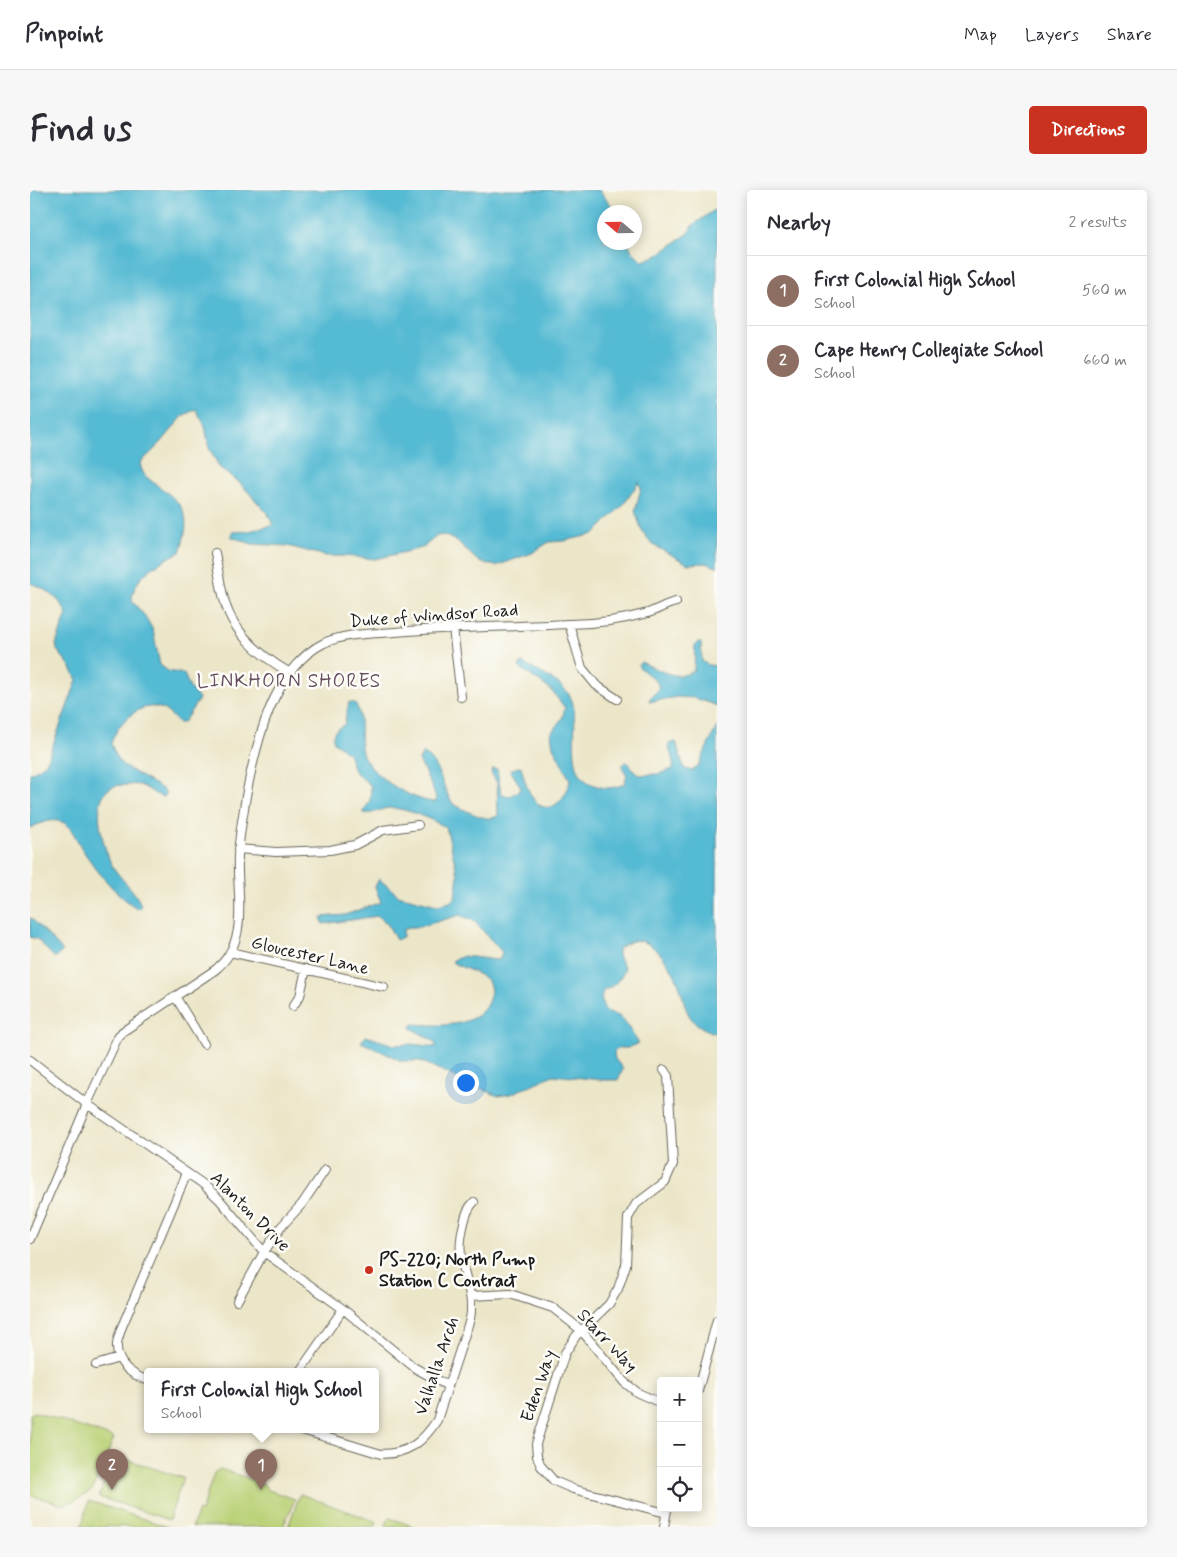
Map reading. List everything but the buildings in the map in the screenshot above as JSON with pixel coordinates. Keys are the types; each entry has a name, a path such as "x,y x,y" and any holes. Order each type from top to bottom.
{"street":[{"path":"215,553 224,599 235,627 267,658 290,673"},
{"name":"Duke of Windsor Road","path":"30,1238 117,1039 122,1032 215,970 230,952 235,941 240,917 238,849 249,783 260,736 277,693 297,664 314,649 340,638 453,628 610,621 649,613 676,602"},
{"path":"569,624 582,668 596,685 617,699"},
{"path":"453,628 461,696"},
{"path":"238,849 276,852 330,850 355,845 383,830 418,825"},
{"name":"Gloucester Lane","path":"230,952 384,986"},
{"path":"293,1006 300,996 306,969"},
{"path":"175,996 204,1044"},
{"name":"Alanton Drive","path":"30,1060 87,1104 202,1184 219,1199 264,1252 343,1309 414,1368 448,1386"},
{"name":"Eden Way","path":"657,1508 560,1484 549,1476 541,1466 536,1451 537,1437 565,1353 581,1330 609,1304 618,1289 625,1269 628,1218 632,1208 660,1187 672,1171 674,1156 672,1116 668,1076 664,1070"},
{"path":"237,1300 281,1226 302,1204 325,1170"},
{"path":"144,1378 127,1370 119,1358 117,1346 121,1329 187,1173"},
{"name":"Valhalla Arch","path":"311,1433 381,1454 392,1454 413,1446 428,1434 437,1420 470,1319 471,1296 460,1248 466,1214 474,1202"},
{"name":"Starr Way","path":"471,1296 510,1294 552,1308 581,1330 624,1382 638,1393 657,1401"},
{"path":"302,1368 343,1309"},
{"path":"702,1377 717,1320"},
{"path":"96,1365 119,1358"},
{"path":"664,1527 667,1512"}],"green space":[{"path":"35,1412 114,1438 92,1490 64,1505 30,1495 30,1414"},
{"path":"113,1455 183,1478 169,1520 99,1497"},
{"path":"220,1469 263,1483 268,1490 295,1499 283,1527 192,1527 198,1511 201,1512 214,1473"},
{"path":"300,1494 377,1522 375,1527 288,1527"},
{"path":"89,1501 168,1527 81,1527"},
{"path":"390,1518 415,1527 386,1527"}],"water":[{"path":"30,190 599,190 611,205 597,205 597,250 632,250 643,261 658,255 689,233 692,226 717,208 717,567 706,563 688,564 653,545 642,531 635,511 641,488 639,482 624,504 594,534 564,541 549,542 532,553 496,566 479,562 458,542 444,535 437,536 422,548 375,559 326,556 288,546 252,544 232,537 232,532 249,531 273,525 268,514 239,482 220,468 209,448 205,426 196,409 184,415 160,444 140,463 142,471 146,476 176,500 181,507 186,522 180,552 156,565 142,577 133,592 132,601 145,616 153,630 160,665 168,671 184,674 190,688 199,699 183,723 179,723 160,708 144,708 136,711 123,722 111,744 118,760 125,767 164,790 166,794 164,797 155,794 143,786 124,785 112,787 100,803 100,827 106,852 117,873 139,900 141,906 138,909 122,897 102,876 84,852 71,830 63,822 44,822 30,828 30,773 40,768 47,761 77,680 70,666 57,650 56,644 67,614 52,594 30,583"},
{"path":"698,642 701,643 702,661 708,665 717,666 717,708 715,705 695,698 677,697 649,702 650,698 659,689 657,682 638,666 641,662 675,675 688,674 694,670 695,645"},
{"path":"522,663 561,685 570,696 575,718 574,745 578,770 584,779 594,785 613,788 624,784 627,776 622,766 626,761 638,775 658,774 673,769 669,744 676,742 684,768 692,771 698,766 717,726 717,1034 706,1030 691,1018 680,986 660,954 647,943 632,941 618,949 618,956 625,969 617,982 604,990 602,994 604,1009 608,1013 620,1017 639,1043 628,1048 618,1048 614,1052 615,1059 623,1069 618,1080 553,1075 511,1094 498,1096 420,1061 402,1061 361,1042 366,1036 394,1045 412,1044 436,1047 435,1042 411,1028 413,1024 447,1025 459,1023 478,1015 486,1007 491,991 485,978 453,963 453,960 464,956 500,959 502,952 474,921 460,915 419,927 409,927 403,930 403,937 396,940 388,925 378,916 323,924 321,917 345,915 381,902 375,887 379,879 398,895 437,905 450,902 455,898 458,875 446,827 404,810 386,808 371,813 363,812 370,801 371,786 354,771 348,753 334,742 333,739 335,731 344,725 349,702 355,703 359,713 361,748 364,757 380,776 403,792 426,801 436,802 435,794 419,760 423,753 433,763 453,804 483,817 494,818 498,815 497,783 491,772 492,769 497,769 501,794 509,796 519,791 521,787 510,770 521,766 528,789 536,802 548,807 558,803 563,798 570,780 553,746 551,733 562,718 565,708 551,690 519,667"},
{"path":"30,917 63,951 55,958 37,939 30,937"}],"place":[{"name":"PS-220; North Pump Station C Contract","path":"369,1270"},
{"name":"Cape Henry Collegiate School","path":"112,1490"},
{"name":"First Colonial High School","path":"261,1490"}],"district":[{"name":"LINKHORN SHORES","path":"289,681"}]}
